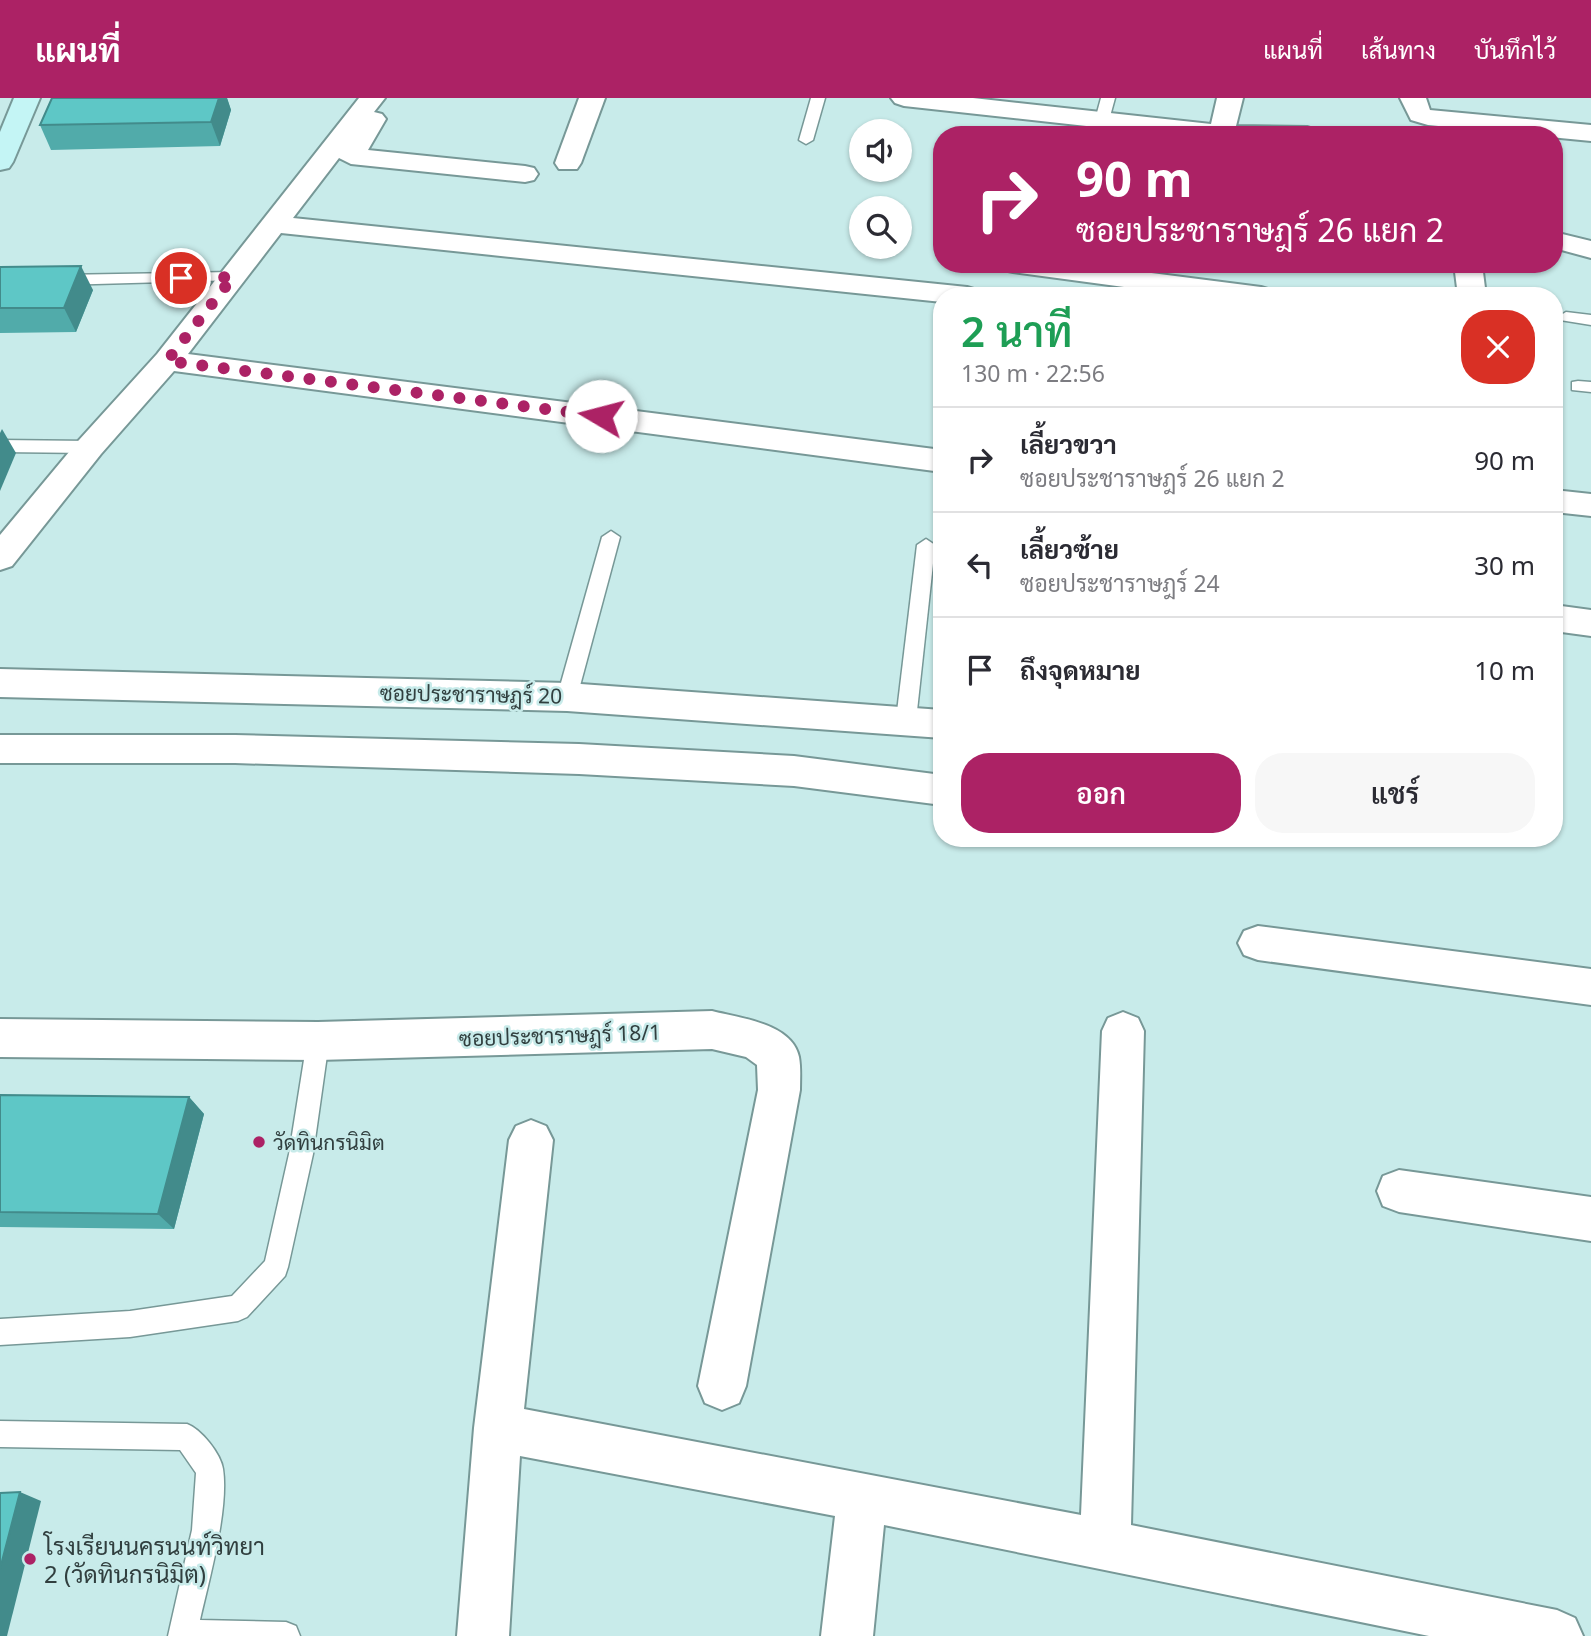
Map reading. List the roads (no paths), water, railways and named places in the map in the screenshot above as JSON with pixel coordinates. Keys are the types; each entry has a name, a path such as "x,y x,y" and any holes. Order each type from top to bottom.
{"main road":[{"path":"0,162 27,98"}],"street":[{"path":"568,163 592,98"},
{"path":"904,98 1105,109 1188,126"},
{"path":"1224,126 1230,98"},
{"path":"1413,98 1420,115 1520,126"},
{"path":"0,558 90,447 167,361 276,224 356,131 377,100"},
{"path":"1563,130 1591,133"},
{"path":"356,131 351,156 525,174"},
{"path":"276,224 933,273"},
{"path":"1563,242 1591,250"},
{"path":"933,273 1131,287"},
{"path":"167,361 933,460"},
{"path":"1563,502 1591,505"},
{"path":"1563,619 1591,623"},
{"name":"ซอยประชาราษฎร์ 20","path":"0,683 567,697 933,723"},
{"path":"0,749 235,749 579,759 794,771 933,789"},
{"path":"1258,943 1591,987"},
{"name":"ซอยประชาราษฎร์ 18/1","path":"0,1038 318,1041 712,1030 757,1041 778,1056 779,1090 722,1386"},
{"path":"1105,1544 1123,1031"},
{"path":"483,1636 498,1428 531,1140"},
{"path":"1399,1191 1591,1220"},
{"path":"498,1428 862,1496 1557,1636"},
{"path":"847,1636 862,1496"}],"lane":[{"path":"806,140 818,98"},
{"path":"41,281 233,277"},
{"path":"1566,317 1591,320"},
{"path":"0,446 90,447"},
{"path":"567,697 611,537"},
{"path":"906,720 926,545"},
{"path":"0,1332 130,1324 238,1308 276,1267 301,1154 318,1041"},
{"path":"0,1434 187,1437 210,1469 206,1530 182,1635 286,1636"}],"place":[{"name":"วัดทินกรนิมิต","path":"259,1142"},
{"name":"โรงเรียนนครนนท์วิทยา 2 (วัดทินกรนิมิต)","path":"30,1559"}]}
